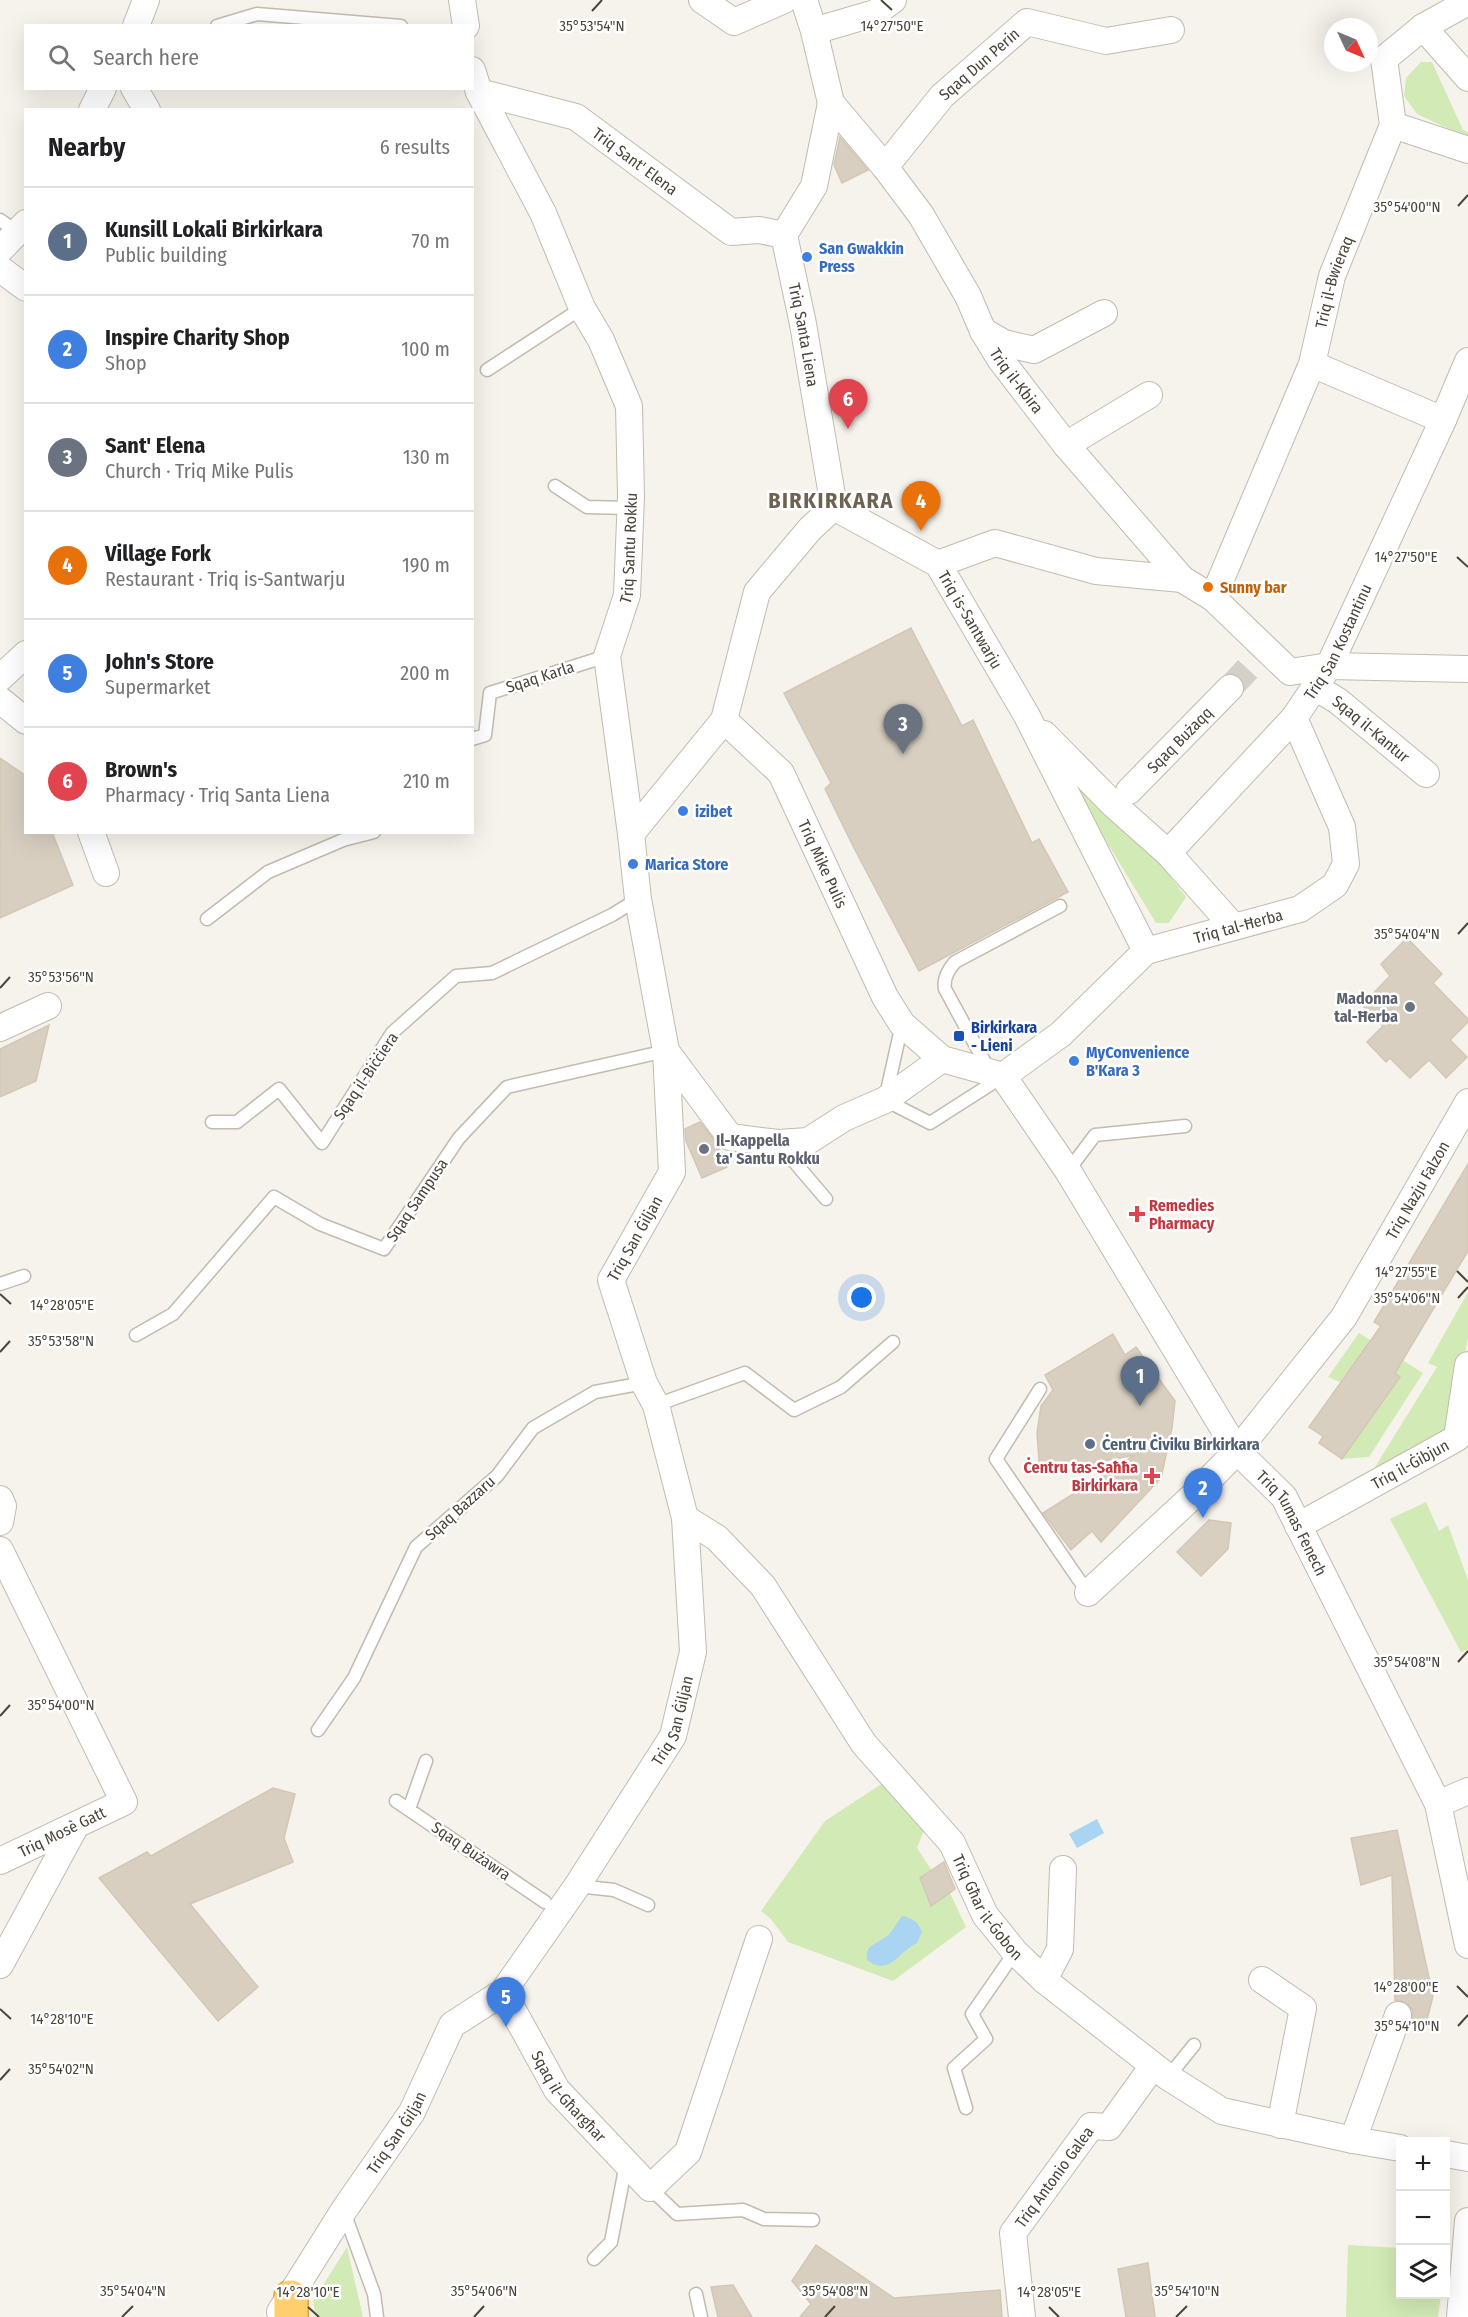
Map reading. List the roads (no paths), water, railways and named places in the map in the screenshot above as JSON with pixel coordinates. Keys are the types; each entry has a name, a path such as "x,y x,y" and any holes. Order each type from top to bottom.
{"street":[{"path":"137,24 146,0"},
{"path":"462,0 466,24"},
{"path":"702,0 734,22 784,0"},
{"name":"Triq il-Kbira","path":"804,0 814,31 831,103 885,166 921,215 968,296 983,331 1000,359 1066,445 1182,579 1213,598 1290,672 1322,676"},
{"path":"814,31 875,13 892,0"},
{"name":"Triq il-Bwieraq","path":"1213,598 1312,364 1332,276 1393,125 1384,59 1423,27 1468,2"},
{"name":"Sqaq Dun Perin","path":"885,166 942,96 1027,22 1106,41 1171,30"},
{"path":"1423,27 1468,78"},
{"name":"Triq Sant' Elena","path":"476,81 576,117 731,232 759,230 784,235"},
{"name":"Triq Santu Rokku","path":"476,81 543,213 582,308 601,340 629,406 630,508 627,595 607,656 638,899 666,1051"},
{"path":"93,108 102,90"},
{"path":"135,90 146,108"},
{"path":"784,235 814,186 831,103"},
{"path":"1393,125 1468,150"},
{"path":"0,250 14,225"},
{"name":"Triq Santa Liena","path":"784,235 803,324 834,507"},
{"path":"0,269 24,287"},
{"path":"983,331 1004,343 1034,350 1104,314"},
{"name":"Triq San Kostantinu","path":"1168,853 1294,718 1322,676 1443,420 1468,361"},
{"path":"1312,364 1443,420"},
{"path":"1066,445 1149,394"},
{"path":"631,834 724,720 757,592 810,529 834,507"},
{"name":"Triq is-Santwarju","path":"834,507 938,564 1027,717 1146,951"},
{"path":"938,564 995,543 1096,571 1182,579"},
{"path":"0,678 24,656"},
{"path":"1322,676 1468,669"},
{"name":"Sqaq il-Kantur","path":"1322,676 1338,702 1426,774"},
{"name":"Sqaq Bużaqq","path":"1129,791 1230,688"},
{"path":"0,700 24,719"},
{"name":"Triq is-Santwarju","path":"1027,717 1114,805 1168,853 1233,926"},
{"name":"Triq tal-Ħerba","path":"996,1074 1061,1034 1146,951 1300,909 1335,885 1346,864 1342,827 1294,718"},
{"name":"Triq Mike Pulis","path":"724,720 781,773 885,998 902,1024 942,1059 996,1074"},
{"path":"92,834 106,873"},
{"path":"0,1029 48,1006"},
{"path":"666,1051 730,1137 778,1143 808,1141 844,1118 885,1100 942,1059"},
{"name":"Triq San Ġiljan","path":"286,2310 344,2210 412,2112 452,2025 502,1992 577,1886 673,1736 693,1652 685,1518 650,1394 611,1280 672,1172 666,1051"},
{"name":"Triq Tumas Fenech","path":"996,1074 1068,1171 1237,1451 1284,1497 1438,1804 1468,1945"},
{"name":"Triq Nazju Falzon","path":"1088,1593 1193,1496 1237,1451 1344,1317 1468,1101"},
{"name":"Triq il-Ġibjun","path":"1298,1526 1457,1438 1468,1365"},
{"path":"0,1499 3,1506 0,1522"},
{"name":"Triq Għar il-Ġobon","path":"685,1518 717,1538 763,1586 864,1744 952,1843 985,1915 1015,1952 1044,1980 1161,2072 1222,2110 1280,2125 1396,2147"},
{"name":"Triq Mosè Gatt","path":"0,1550 124,1802 0,1861"},
{"path":"1438,1804 1468,1791"},
{"path":"0,1965 75,1827"},
{"path":"1044,1980 1060,1949 1063,1869"},
{"path":"650,2188 688,2152 759,1939"},
{"path":"1262,1980 1303,2008 1280,2125"},
{"name":"Sqaq il-Għargħar","path":"502,1992 557,2090 650,2188"},
{"path":"1353,2140 1398,2015"},
{"name":"Triq Antonio Galea","path":"1022,2317 1013,2233 1091,2127 1108,2127 1161,2072"},
{"path":"1450,2155 1468,2158"},
{"path":"1460,2317 1468,2222"}],"lane":[{"path":"224,24 257,14 377,24"},
{"path":"487,370 582,308"},
{"path":"555,486 586,507 630,508"},
{"name":"Sqaq Karla","path":"474,738 485,735 490,693 607,656"},
{"path":"207,918 268,872 343,840 366,834"},
{"name":"Sqaq il-Biċċiera","path":"213,1122 237,1122 279,1089 322,1143 392,1033 456,976 492,973 602,920 638,899"},
{"path":"902,1024 885,1100 930,1123 996,1074 945,989 948,970 955,962 1060,906"},
{"name":"Sqaq Sampusa","path":"136,1335 173,1314 274,1197 320,1224 384,1249 459,1138 507,1087 666,1051"},
{"path":"1068,1171 1095,1135 1185,1126"},
{"path":"778,1143 826,1199"},
{"path":"0,1284 24,1276"},
{"name":"Sqaq Bazzaru","path":"318,1730 354,1678 416,1547 497,1476 533,1428 594,1392 650,1394 746,1373 795,1410 841,1387 893,1342"},
{"path":"1040,1389 996,1459 1088,1593"},
{"path":"409,1809 426,1761"},
{"name":"Sqaq Bużawra","path":"396,1801 545,1902"},
{"path":"577,1886 614,1890 648,1905"},
{"path":"966,2108 954,2068 986,2039 972,2014 1015,1952"},
{"path":"1161,2072 1194,2045"},
{"path":"594,2259 611,2242 627,2163"},
{"name":"Sqaq il-Għargħar","path":"650,2188 677,2214 743,2210 764,2218 813,2220"},
{"path":"344,2210 374,2294 376,2317"},
{"path":"696,2294 701,2317"}],"water":[{"path":"1097,1819 1104,1833 1077,1848 1069,1834"},
{"path":"902,1916 915,1921 922,1932 917,1943 888,1964 875,1965 867,1960 870,1947 889,1934"}],"tunnel":[{"path":"1230,688 1265,650"}],"place":[{"name":"San Gwakkin Press","path":"807,257"},
{"name":"Brown's","path":"848,429"},
{"name":"Village Fork","path":"921,531"},
{"name":"Sunny bar","path":"1208,587"},
{"name":"Sant' Elena","path":"903,754"},
{"name":"izibet","path":"683,811"},
{"name":"Marica Store","path":"633,864"},
{"name":"Madonna tal-Ħerba","path":"1410,1007"},
{"name":"Birkirkara - Lieni","path":"959,1036"},
{"name":"MyConvenience B'Kara 3","path":"1074,1061"},
{"name":"Il-Kappella ta' Santu Rokku","path":"704,1149"},
{"name":"Remedies Pharmacy","path":"1137,1214"},
{"name":"Kunsill Lokali Birkirkara","path":"1140,1406"},
{"name":"Ċentru Ċiviku Birkirkara","path":"1090,1444"},
{"name":"Ċentru tas-Saħħa Birkirkara","path":"1152,1476"},
{"name":"Inspire Charity Shop","path":"1203,1518"},
{"name":"John's Store","path":"506,2027"}],"district":[{"name":"BIRKIRKARA","path":"831,500"}]}
